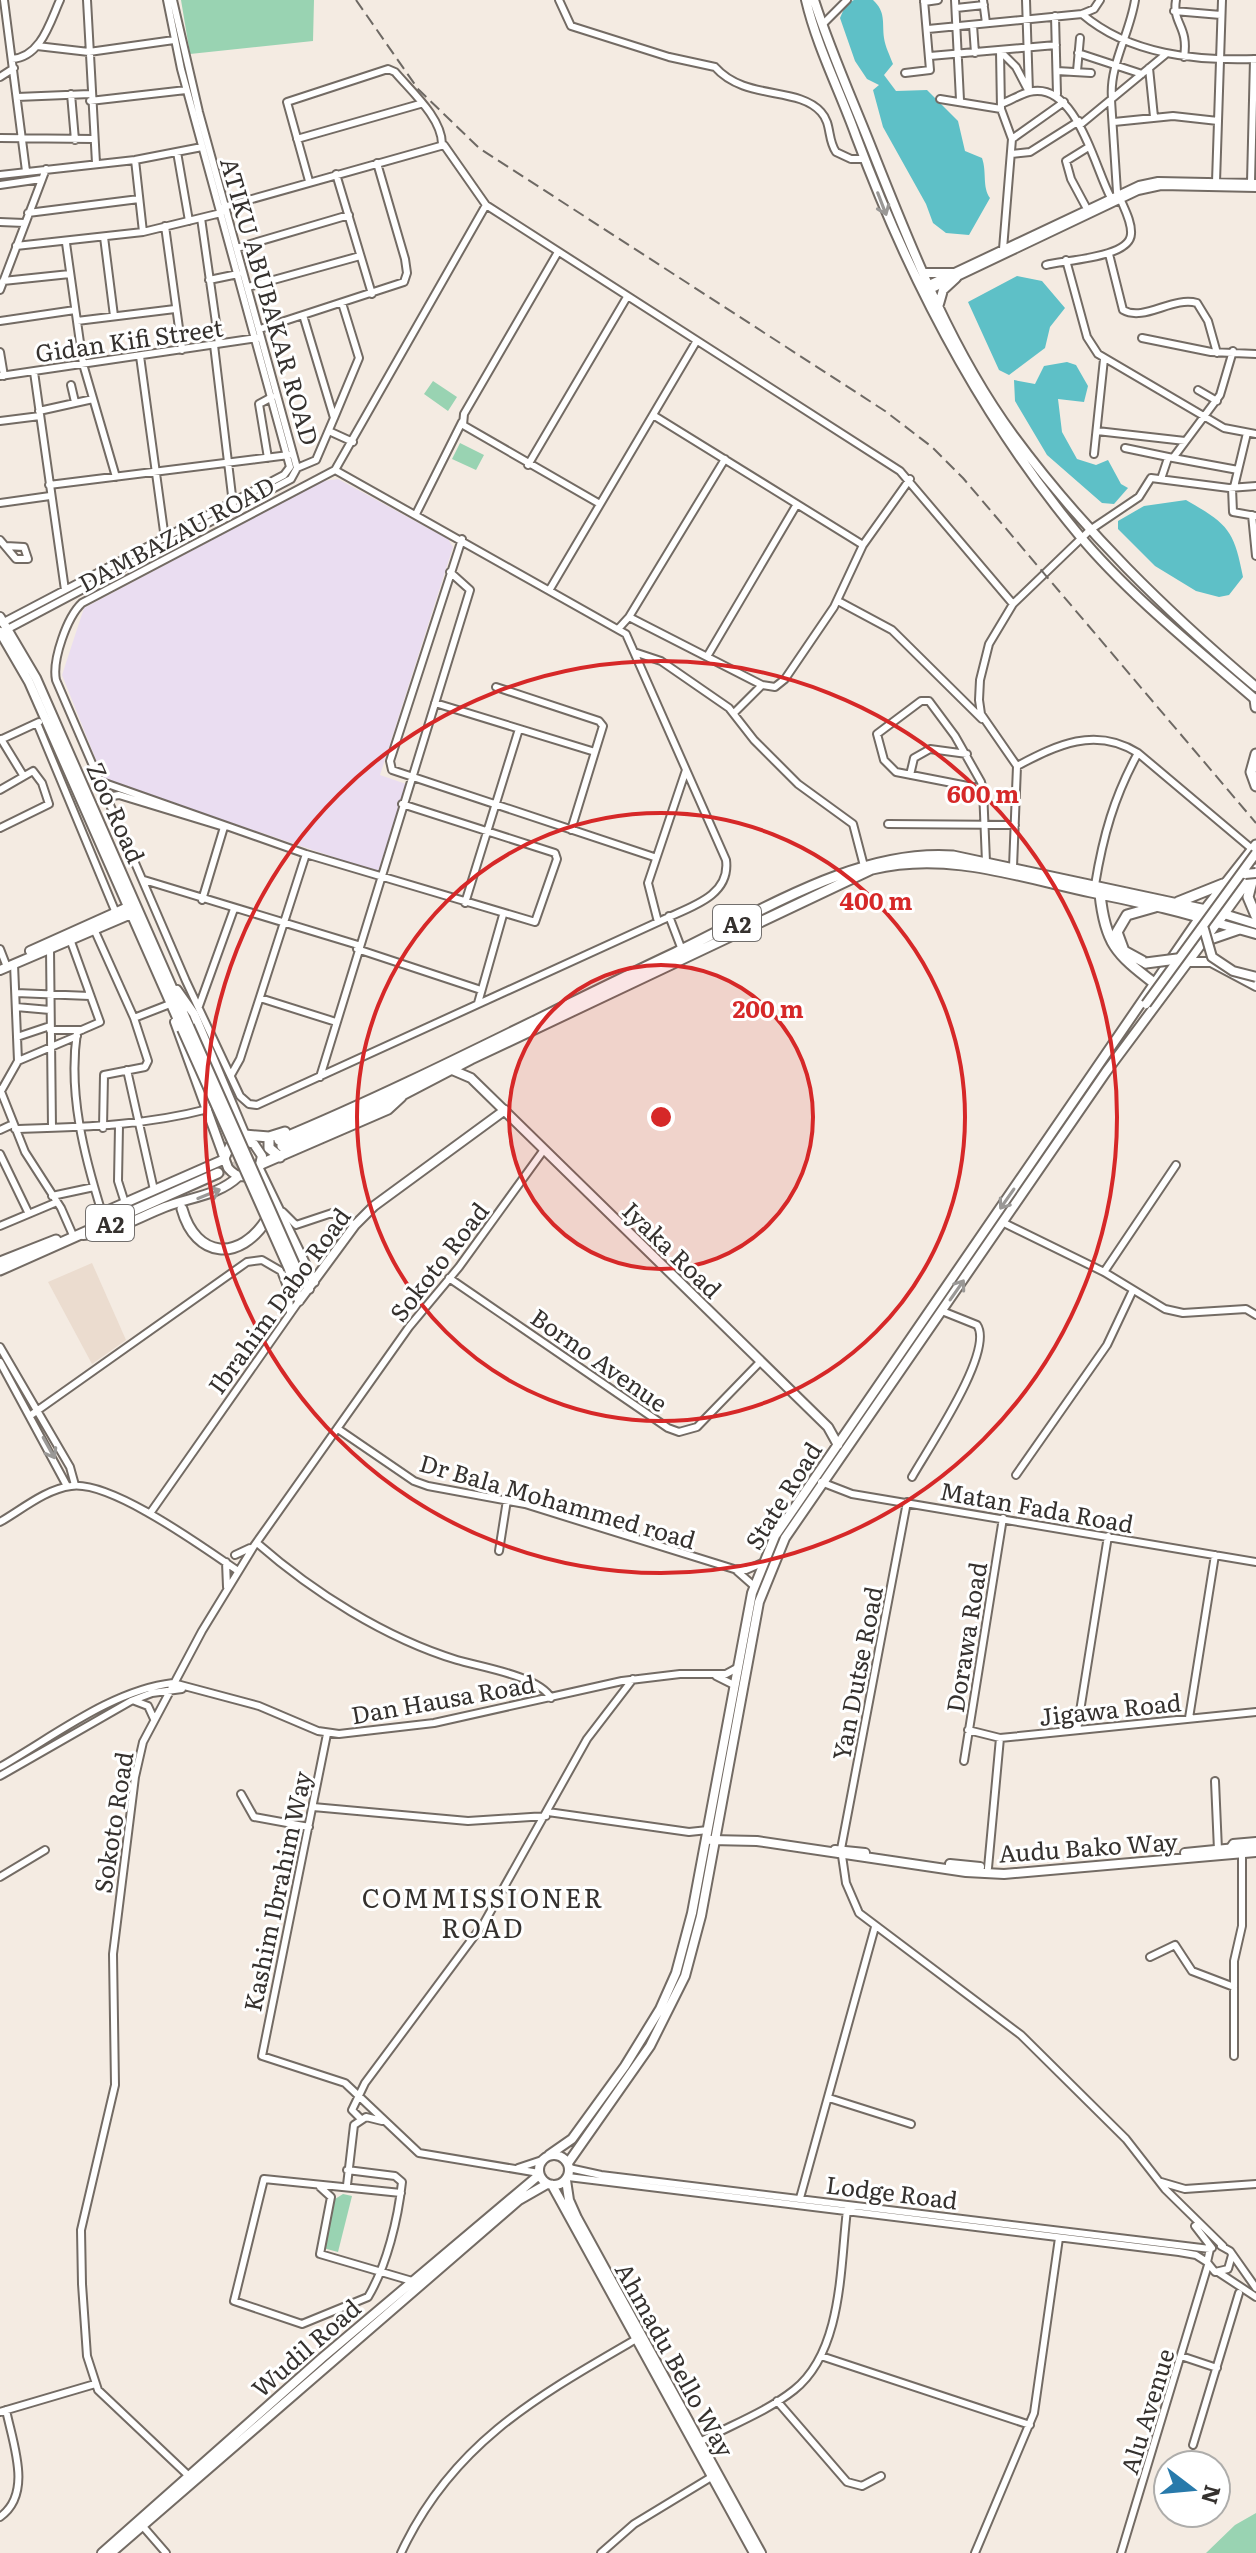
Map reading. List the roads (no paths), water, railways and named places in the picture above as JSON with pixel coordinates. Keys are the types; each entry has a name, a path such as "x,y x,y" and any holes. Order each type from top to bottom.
{"highway":[{"path":"1256,700 1256,707"},
{"path":"1256,754 1251,772 1256,786"},
{"path":"1203,913 1255,849"},
{"name":"A2","path":"404,1090 682,950 864,866 916,855 986,862 1157,906 1224,914"},
{"name":"A2","path":"277,1141 450,1069 872,869 912,861 951,863 1177,902 1217,923"},
{"path":"1217,923 1253,872"},
{"path":"1253,872 1248,897 1256,919"},
{"path":"1177,902 1226,883"},
{"path":"1097,889 1112,946 1130,966 1154,983"},
{"path":"1157,906 1132,912 1117,928 1118,942 1124,951 1146,963 1182,961"},
{"path":"260,1166 388,1109 404,1090"},
{"path":"246,1138 277,1141"},
{"path":"277,1141 269,1148 280,1157"},
{"name":"A2","path":"0,1262 77,1234 185,1192 217,1171 95,1223 77,1234 0,1270"},
{"path":"182,1209 192,1234 204,1245 224,1250 237,1248 251,1240 267,1219"}],"main road":[{"path":"806,0 923,273 926,289 939,305 962,371 1081,538 1175,629 1256,700"},
{"path":"816,0 865,159 949,334"},
{"path":"923,273 955,276"},
{"path":"939,305 946,286 955,276"},
{"path":"1011,439 1090,530 1187,629 1256,687"},
{"name":"Zoo Road","path":"2,629 75,798 104,854 172,1007 185,1028"},
{"name":"Zoo Road","path":"2,629 36,678 170,982 185,1028"},
{"path":"1147,1005 1182,961 1255,849"},
{"path":"1103,1069 1204,929 1253,872 1256,860"},
{"path":"5,965 116,913 129,911"},
{"path":"5,965 50,949 129,911"},
{"name":"State Road","path":"848,1437 1004,1223 1154,983 1203,913"},
{"path":"1224,914 1256,919"},
{"path":"1217,923 1256,934"},
{"name":"State Road","path":"546,2157 565,2146 579,2130 660,2009 688,1932 764,1584 785,1538 841,1447 1103,1069 1182,961 1199,947 1217,923"},
{"path":"1204,929 1212,957 1233,971 1256,977"},
{"path":"1199,947 1217,935 1239,929"},
{"path":"1182,961 1208,961 1256,986"},
{"path":"170,982 194,1014 246,1138 259,1149 260,1166 274,1204 311,1286"},
{"path":"172,1007 178,1035 228,1168 239,1176"},
{"path":"185,1028 267,1219 292,1267 311,1286"},
{"path":"185,1028 292,1267 299,1301"},
{"path":"450,1069 471,1078 471,1059"},
{"name":"Iyaka Road","path":"471,1078 828,1427 841,1447"},
{"name":"Ibrahim Dabo Road","path":"299,1301 355,1225 392,1189 505,1110"},
{"path":"95,1223 102,1213 225,1158 235,1142 246,1138"},
{"path":"77,1234 111,1231 166,1206 225,1187 239,1176 252,1175 260,1166"},
{"path":"828,1427 848,1437"},
{"name":"State Road","path":"568,2172 650,2046 679,1991 698,1931 734,1685 754,1586 775,1536 819,1480"},
{"name":"Audu Bako Way","path":"711,1835 988,1868 1066,1866 1256,1844"},
{"name":"Audu Bako Way","path":"841,1852 966,1872 1020,1874 1256,1852"},
{"path":"539,2174 546,2157 558,2155 568,2172"},
{"name":"Wudil Road","path":"416,2281 519,2200 568,2172"},
{"name":"Ahmadu Bello Way","path":"568,2172 572,2208 618,2301"},
{"name":"Wudil Road","path":"102,2553 539,2174"},
{"name":"Ahmadu Bello Way","path":"539,2174 549,2184 639,2338 754,2553"},
{"name":"Ahmadu Bello Way","path":"714,2476 761,2553"},
{"name":"Wudil Road","path":"111,2553 139,2522"}],"street":[{"path":"4,0 26,171"},
{"path":"12,59 27,55 37,46 60,0"},
{"path":"87,0 96,163"},
{"path":"0,175 135,160 205,146 186,90 174,40 170,0"},
{"name":"ATIKU ABUBAKAR ROAD","path":"2,629 291,479 297,468 237,248 222,209 170,0"},
{"path":"559,0 571,26 669,57 715,67 724,78 740,86 811,104 828,122 836,152 851,159 865,159"},
{"path":"821,20 847,0"},
{"path":"905,73 929,72 924,1 938,0"},
{"path":"955,0 960,100"},
{"path":"1026,0 1029,92"},
{"path":"928,29 1082,14 1094,9 1100,0"},
{"path":"1116,195 1112,99 1117,65 1132,25 1135,0"},
{"path":"1176,0 1174,11 1187,34 1184,57"},
{"path":"1216,182 1222,0"},
{"path":"956,8 984,2 986,23"},
{"path":"1174,11 1221,15"},
{"path":"1082,14 1125,38 1166,54 1219,62 1255,59 1254,184"},
{"path":"1046,265 1109,254 1126,244 1131,236 1116,195 1087,148 1080,123 1057,94 1055,16"},
{"path":"973,25 975,53"},
{"path":"1077,71 1080,38"},
{"path":"37,46 89,52 174,40"},
{"path":"930,56 1056,45"},
{"path":"1000,51 1016,67 1029,92"},
{"path":"1000,51 1001,106 1012,139 1003,249"},
{"path":"1078,53 1142,74"},
{"path":"1012,154 1030,152 1080,123 1166,54"},
{"path":"0,77 14,68"},
{"path":"1149,68 1154,117"},
{"path":"309,181 287,110 289,98 390,69 441,130 442,144 486,205 696,342 817,416 910,479 1013,604"},
{"path":"1057,71 1091,73"},
{"path":"17,97 71,94 90,97 186,90"},
{"path":"940,99 1001,106 1029,92 1057,94"},
{"path":"71,94 75,140"},
{"path":"1012,139 1064,102"},
{"path":"297,139 420,104"},
{"path":"1114,122 1185,116 1218,121"},
{"path":"0,138 93,139"},
{"path":"16,246 66,243 143,232 189,221 309,181 442,144"},
{"path":"1086,207 1071,179 1066,161 1087,148"},
{"path":"177,152 189,221"},
{"path":"135,160 143,232"},
{"name":"Gidan Kifi Street","path":"2,376 217,345 259,334 303,315 400,286 407,273 377,163"},
{"path":"0,290 46,169"},
{"path":"336,174 372,294"},
{"path":"0,185 41,179"},
{"path":"955,276 1086,207 1158,181 1254,184"},
{"path":"926,289 1116,195 1157,187 1254,184"},
{"path":"28,213 139,199"},
{"path":"320,1077 658,922 715,894 726,878 726,860 634,652 619,628 335,470 451,261 486,205"},
{"path":"2,629 65,590 284,475 290,467 259,334 238,274 222,209"},
{"path":"237,248 349,215"},
{"path":"201,218 230,462 233,502 228,524"},
{"path":"0,222 24,223"},
{"path":"165,226 182,350"},
{"path":"104,237 114,316"},
{"path":"66,243 83,364 116,477"},
{"path":"416,514 464,414 558,252"},
{"path":"1109,254 1123,310 1134,314 1181,301 1197,303 1208,321 1217,353"},
{"path":"248,287 360,256"},
{"path":"1066,260 1087,337 1104,359 1224,428 1256,434"},
{"path":"0,262 9,265"},
{"path":"3,281 70,274"},
{"path":"209,280 238,274"},
{"path":"528,465 627,297"},
{"path":"297,468 316,460 331,432 359,358 342,303"},
{"path":"77,321 175,309"},
{"path":"0,321 75,310"},
{"path":"303,315 334,418"},
{"path":"1142,338 1217,353 1233,351 1256,354"},
{"path":"550,589 696,342"},
{"path":"1161,479 1171,458 1217,401 1233,351"},
{"path":"0,352 2,376"},
{"path":"140,356 165,539"},
{"path":"1094,454 1104,359"},
{"path":"34,372 65,590"},
{"path":"71,385 75,402"},
{"path":"1198,390 1217,401"},
{"path":"268,458 259,404 272,397"},
{"path":"0,421 93,399"},
{"path":"653,415 863,545"},
{"path":"462,422 467,430 600,504"},
{"path":"1097,431 1185,441"},
{"path":"331,432 353,442"},
{"path":"1247,433 1233,488 1232,510 1254,516 1256,552"},
{"path":"1125,448 1238,470"},
{"path":"49,485 289,455"},
{"path":"619,628 629,617 725,459"},
{"name":"DAMBAZAU ROAD","path":"320,1077 257,1105 249,1104 240,1096 99,781 56,680 55,668 73,613 82,603 335,470"},
{"path":"987,724 979,700 981,672 989,644 1013,604 1090,530 1139,497 1151,478 1233,488 1256,486"},
{"path":"629,617 762,685 775,687 785,679 838,601 863,545 910,479"},
{"path":"0,503 50,496"},
{"path":"708,655 797,504"},
{"path":"462,539 390,761 392,770 410,779 654,857"},
{"path":"0,540 6,546"},
{"path":"320,1077 470,590 450,572"},
{"path":"110,575 114,585"},
{"path":"838,601 892,630 987,724 1017,766 1013,867"},
{"path":"634,652 670,666 734,713 754,740 798,784 853,824 864,866"},
{"path":"734,713 762,685"},
{"path":"496,687 602,723 604,730 571,830"},
{"path":"983,789 892,769 877,737 924,699 967,754 983,789 986,862"},
{"path":"435,703 595,752"},
{"path":"23,775 1,739 41,721 60,776 75,798 116,913"},
{"path":"465,903 519,729"},
{"path":"1017,766 1058,744 1079,739 1118,744 1138,753 1255,849"},
{"path":"910,775 914,758 928,750 967,754"},
{"path":"1097,889 1107,821 1138,753"},
{"path":"658,922 648,892 654,857 686,770"},
{"path":"0,790 33,771 42,783 48,807 0,828"},
{"path":"42,783 60,776"},
{"path":"99,781 224,827"},
{"path":"106,797 119,795 380,878 535,922 556,855 402,804"},
{"path":"888,824 1015,825"},
{"path":"202,900 224,827"},
{"path":"94,858 104,854"},
{"path":"231,1075 240,1059 306,854"},
{"path":"144,880 358,947 481,990"},
{"path":"199,1006 234,909"},
{"path":"477,1004 503,915"},
{"path":"669,916 682,950"},
{"path":"94,929 134,1018 148,1061 145,1067 104,1075 103,1128"},
{"path":"70,939 100,1023 18,1061 0,1090 14,1127 77,1234"},
{"path":"0,949 16,993 18,1061"},
{"path":"50,949 52,1128"},
{"path":"16,993 90,996"},
{"path":"260,998 336,1022"},
{"path":"16,1007 50,1010"},
{"path":"134,1018 172,1007"},
{"path":"17,1037 50,1028 83,1030"},
{"path":"77,1036 79,1128 102,1213"},
{"path":"127,1070 154,1190"},
{"path":"0,1130 14,1127 103,1128 139,1124 208,1109"},
{"path":"119,1126 118,1181 125,1203"},
{"name":"Sokoto Road","path":"191,2477 117,2410 95,2384 87,2356 81,2230 113,2096 113,1954 118,1896 143,1742 227,1587 255,1545 409,1327 543,1151"},
{"path":"0,1154 28,1212"},
{"path":"1104,1272 1176,1165"},
{"path":"0,1212 2,1224 54,1199 94,1187"},
{"path":"274,1204 296,1225 332,1213 355,1225"},
{"path":"1004,1223 1104,1272 1174,1312 1246,1309 1256,1315"},
{"path":"31,1415 247,1262 271,1262 281,1271 289,1292 290,1312"},
{"name":"Borno Avenue","path":"449,1278 668,1428 679,1432 697,1427 761,1361"},
{"path":"1016,1475 1107,1345 1133,1290"},
{"name":"Ibrahim Dabo Road","path":"151,1512 299,1301"},
{"path":"912,1477 965,1383 983,1336 977,1325 942,1311"},
{"path":"0,1347 70,1467 71,1486"},
{"path":"0,1362 71,1486 151,1512 238,1571"},
{"name":"Dr Bala Mohammed road","path":"338,1429 414,1481 507,1500 734,1569"},
{"name":"Matan Fada Road","path":"819,1480 841,1492 1256,1562"},
{"path":"0,1522 71,1486"},
{"path":"499,1551 507,1500"},
{"name":"Yan Dutse Road","path":"841,1852 907,1502"},
{"name":"Dorawa Road","path":"964,1761 1003,1518"},
{"path":"1077,1730 1108,1536"},
{"path":"235,1555 255,1545 337,1604 452,1659 541,1685 551,1698"},
{"path":"1189,1718 1215,1555"},
{"path":"226,1562 227,1587"},
{"path":"734,1569 746,1570 762,1563"},
{"path":"734,1569 754,1586"},
{"name":"Dan Hausa Road","path":"173,1683 259,1706 327,1734 434,1723 633,1679 680,1674 712,1675 737,1668"},
{"path":"0,1767 98,1711 179,1673"},
{"name":"Dan Hausa Road","path":"712,1675 734,1685"},
{"path":"385,2122 361,2119 352,2110 484,1923 587,1739 633,1679"},
{"path":"152,1686 173,1683"},
{"path":"607,1684 617,1699"},
{"path":"0,1776 131,1701 186,1688"},
{"path":"131,1701 148,1706 154,1720"},
{"name":"Jigawa Road","path":"968,1730 1000,1738 1256,1712"},
{"name":"Kashim Ibrahim Way","path":"327,1734 262,2056 335,2078 360,2096"},
{"path":"988,1868 1000,1738"},
{"path":"1215,1781 1218,1850"},
{"path":"241,1794 254,1817 309,1827"},
{"path":"313,1807 468,1821 547,1814 711,1835"},
{"path":"0,1877 45,1850"},
{"path":"841,1852 853,1903 875,1927 1021,2035 1126,2139 1211,2249 1211,2268 1231,2265 1232,2255"},
{"path":"1234,2056 1235,1953 1242,1926 1242,1853"},
{"path":"800,2198 875,1927"},
{"path":"1150,1957 1160,1949 1175,1945 1192,1971 1225,1987 1234,1987"},
{"path":"360,2096 385,2122 426,2156 518,2168 539,2174"},
{"path":"829,2098 911,2124"},
{"path":"347,2185 351,2132 361,2119"},
{"path":"518,2168 546,2157"},
{"path":"347,2170 399,2177 402,2182 401,2193 380,2272 368,2297 332,2309 302,2324 234,2301 264,2179 320,2187 347,2185 401,2193"},
{"name":"Lodge Road","path":"568,2172 1211,2249 1223,2246"},
{"name":"Lodge Road","path":"568,2172 1196,2255 1256,2297"},
{"path":"1159,2182 1185,2189 1256,2184"},
{"path":"320,2187 331,2197 320,2254 416,2281"},
{"path":"1165,2189 1232,2255 1256,2288"},
{"path":"697,2444 777,2401 805,2379 821,2356 833,2312 847,2210"},
{"path":"975,2553 1037,2402 1059,2238"},
{"name":"Alu Avenue","path":"1121,2553 1202,2279 1211,2268"},
{"path":"1193,2445 1239,2293"},
{"path":"401,2553 443,2483 476,2446 540,2394 639,2338"},
{"path":"821,2356 1030,2425"},
{"path":"1181,2356 1217,2368"},
{"path":"0,2517 12,2509 18,2495 19,2474 3,2411 95,2384"},
{"path":"777,2401 847,2482 862,2486 881,2476"},
{"path":"601,2553 634,2524 714,2476"},
{"path":"139,2522 166,2553"}],"water":[{"path":"854,0 873,0 880,9 885,41 893,64 884,75 896,91 927,90 958,121 965,151 982,158 990,198 969,235 946,233 933,223 926,204 883,127 873,90 879,85 867,79 855,61 840,18 846,4"},
{"path":"1017,276 1042,281 1065,308 1050,327 1045,348 1009,375 999,370 968,302"},
{"path":"1067,362 1076,365 1088,386 1084,402 1058,399 1062,432 1077,459 1096,465 1108,460 1121,484 1128,488 1114,504 1102,503 1047,455 1015,401 1014,380 1035,384 1044,366"},
{"path":"1186,500 1220,523 1232,538 1243,577 1229,595 1219,597 1196,591 1155,566 1118,529 1118,521 1144,506"}],"tunnel":[{"path":"221,1172 282,1146"}],"railway":[{"path":"356,0 418,89 479,148 885,411 932,447 963,478 1256,823"}],"district":[{"name":"COMMISSIONER ROAD","path":"483,1911"}]}
